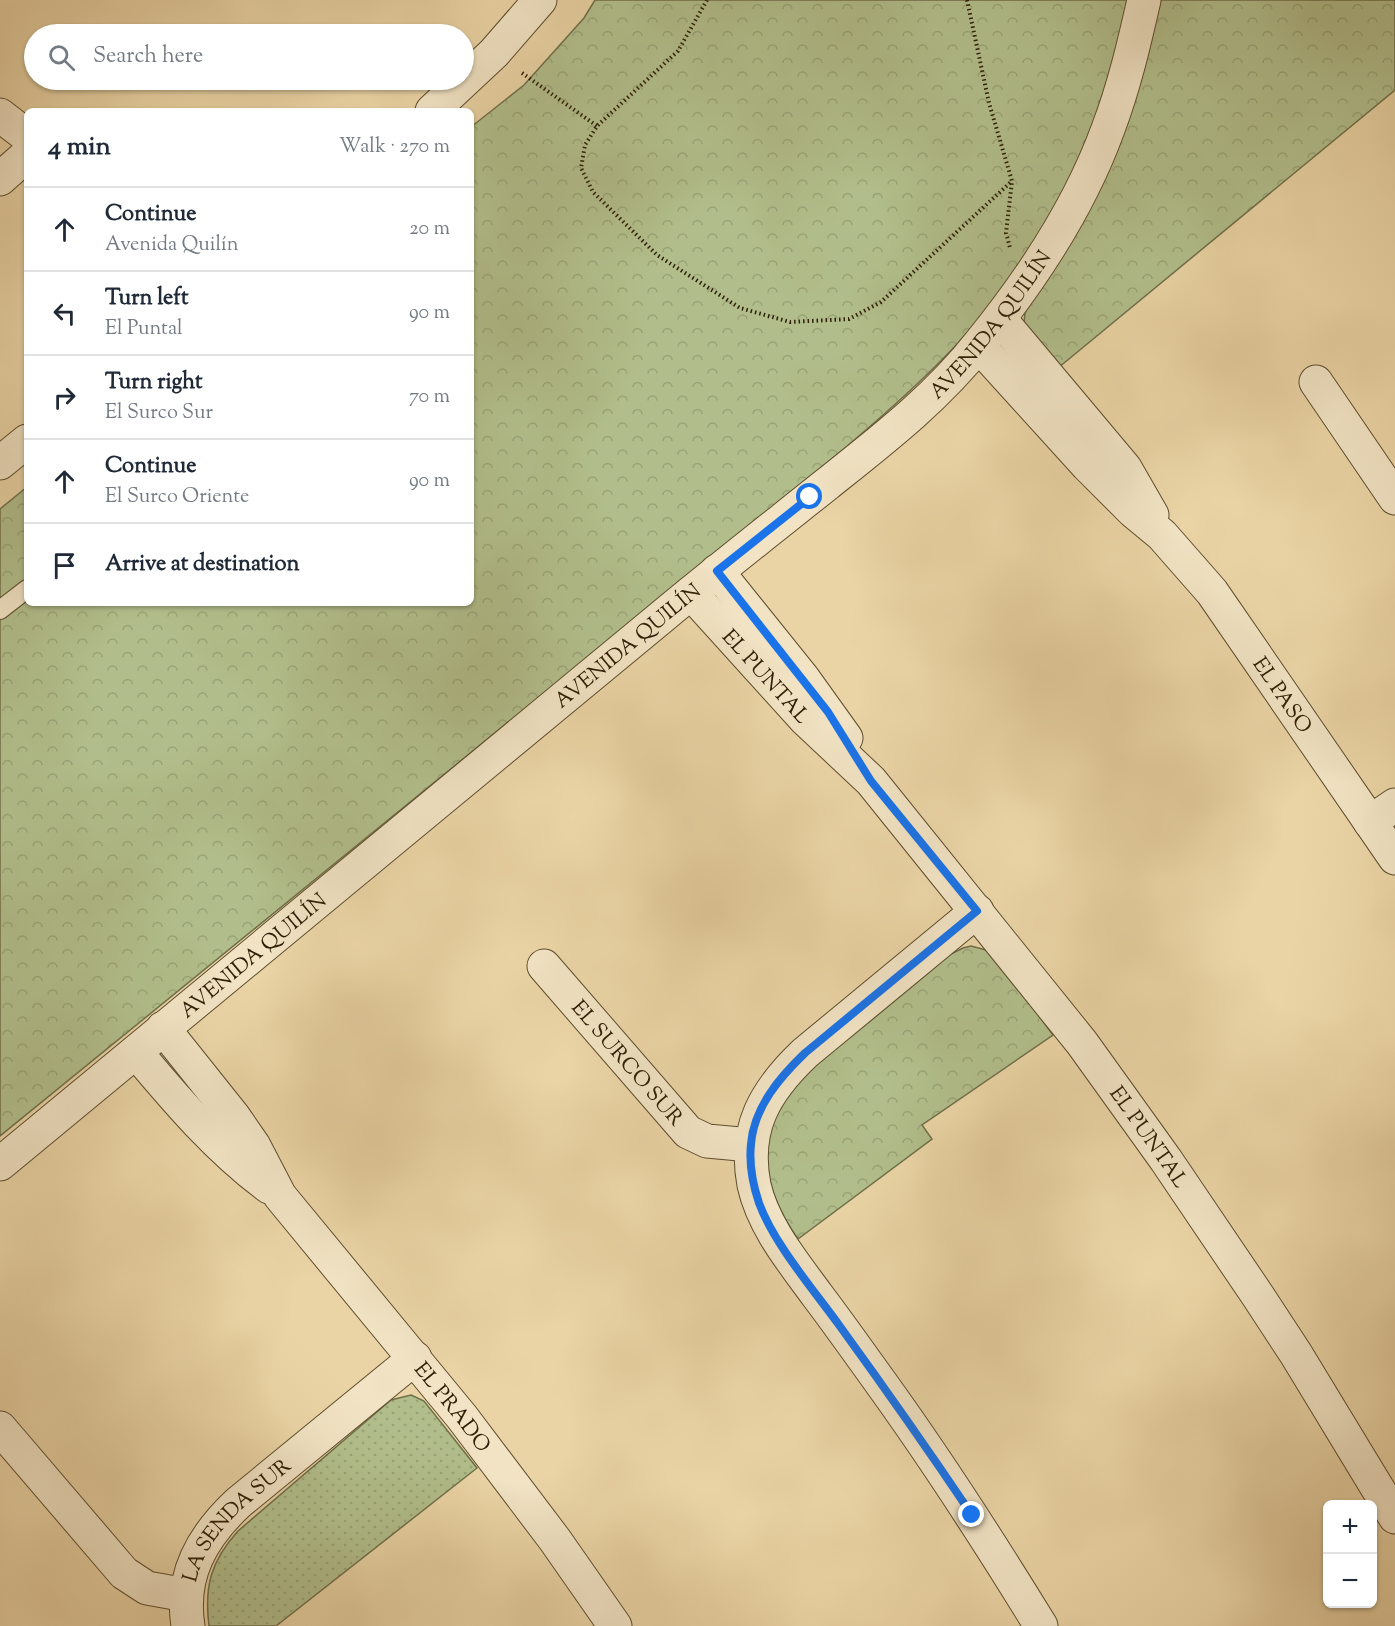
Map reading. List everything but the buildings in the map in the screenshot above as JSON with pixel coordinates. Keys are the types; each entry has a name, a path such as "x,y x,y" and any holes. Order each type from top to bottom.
{"street":[{"path":"474,72 494,53 540,0"},
{"name":"AVENIDA QUILÍN","path":"0,1164 691,592 905,420 933,394 979,346 1000,319 1065,221 1107,132 1121,91 1144,0"},
{"path":"435,108 454,90"},
{"path":"0,115 24,134"},
{"path":"0,178 24,158"},
{"name":"EL PASO","path":"1000,319 1125,468 1141,493 1162,535"},
{"name":"EL PASO","path":"979,346 1109,487 1162,535 1212,592 1383,814 1395,858"},
{"path":"1316,382 1395,498"},
{"path":"0,464 24,444"},
{"name":"EL PUNTAL","path":"717,571 828,712 871,781 1082,1043 1199,1209 1296,1354 1395,1517"},
{"name":"EL PUNTAL","path":"691,592 805,719 871,781"},
{"path":"977,911 786,1071 773,1087 754,1126 751,1144 754,1185 768,1222 800,1271 932,1455 1041,1626"},
{"name":"EL SURCO SUR","path":"544,966 688,1132 707,1141 751,1144"},
{"name":"EL PRADO","path":"163,1028 254,1146 280,1196"},
{"name":"EL PRADO","path":"136,1052 208,1134 280,1196 415,1358 555,1540 615,1626"},
{"name":"LA SENDA SUR","path":"0,1428 124,1573 187,1610 196,1558 219,1521 415,1358"}],"lane":[{"path":"0,610 24,590"}],"path":[{"path":"707,0 678,51 597,126 585,145 581,168 593,192 657,255 740,308 790,321 849,319 881,302 1012,181"},
{"path":"967,0 989,103 1012,181 1006,233 1021,290"},
{"path":"494,53 597,126"}],"green space":[{"path":"595,0 1127,0 1104,94 1067,184 1018,267 989,306 945,357 845,448 0,1136 0,509 24,489 24,606 474,606 474,125 524,85 584,18"},
{"path":"1157,0 1395,0 1395,90 1058,368 1024,323 1025,313"},
{"path":"971,946 986,950 1000,963 1053,1035 922,1125 932,1139 798,1239 775,1198 769,1177 767,1157 769,1137 775,1117 785,1097 814,1066 949,955"},
{"path":"411,1395 424,1401 477,1468 276,1626 209,1626 208,1598 212,1575 221,1553 238,1531 391,1400"}],"route":[{"path":"810,497 717,571 828,712 871,781 977,911 786,1071 773,1087 754,1126 751,1144 754,1185 759,1203 781,1243 972,1515"}]}
